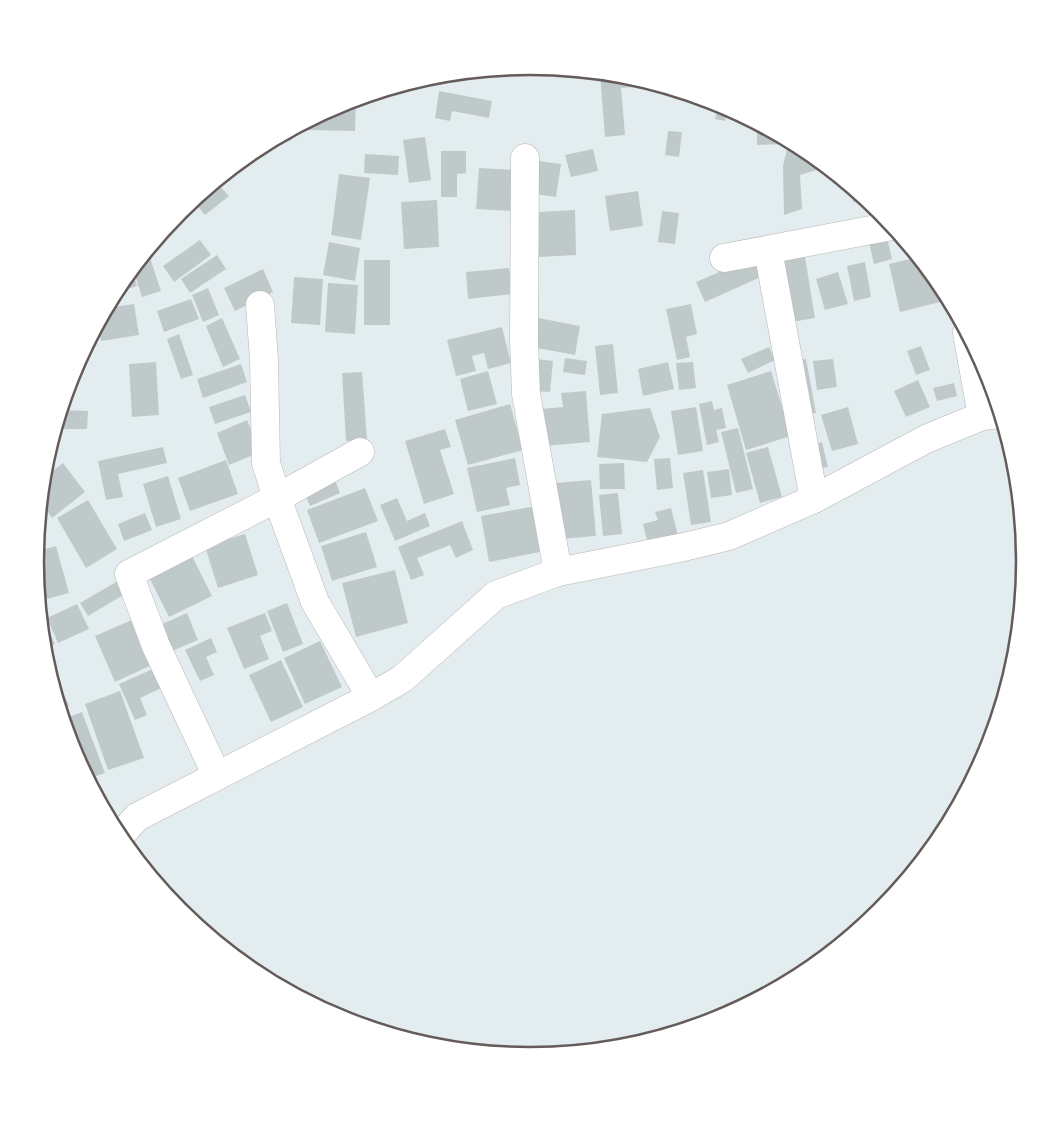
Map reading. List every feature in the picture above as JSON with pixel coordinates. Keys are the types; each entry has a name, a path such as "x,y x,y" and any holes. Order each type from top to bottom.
{"street":[{"path":"525,158 524,342 526,394 558,572"},
{"path":"724,258 883,228"},
{"path":"768,250 814,499"},
{"path":"260,305 264,360 266,463 315,602 371,697"},
{"path":"125,830 137,817 371,697 402,679 496,595 558,572 729,536 814,499 926,439 991,415 980,377"},
{"path":"216,776 156,646 129,574 277,498 360,452"}],"building":[{"path":"601,80 633,87 621,88 625,135 605,137"},
{"path":"439,91 492,101 489,118 452,111 450,121 435,118"},
{"path":"356,108 355,131 306,130 315,125"},
{"path":"716,112 726,116 725,121 715,119"},
{"path":"668,131 682,132 679,157 665,155"},
{"path":"757,131 780,144 757,145"},
{"path":"425,137 431,180 409,183 403,140"},
{"path":"593,149 598,171 571,177 565,155"},
{"path":"787,149 817,170 800,175 802,209 784,215 783,166"},
{"path":"441,151 466,151 466,173 457,174 457,197 441,197"},
{"path":"365,154 399,156 398,175 364,173"},
{"path":"539,161 561,164 556,197 535,194"},
{"path":"479,168 514,170 511,211 476,209"},
{"path":"339,174 370,178 361,240 331,235"},
{"path":"220,187 229,196 205,215 198,207 195,209"},
{"path":"638,191 643,226 610,231 605,196"},
{"path":"437,200 439,247 404,249 401,202"},
{"path":"575,210 576,255 539,257 538,212"},
{"path":"662,211 679,213 675,244 658,242"},
{"path":"886,233 892,259 874,264 868,238"},
{"path":"200,240 211,255 174,282 163,266"},
{"path":"329,242 360,248 355,281 323,275"},
{"path":"804,251 815,318 791,322 780,255"},
{"path":"217,255 226,269 190,293 181,279"},
{"path":"754,257 763,276 705,302 696,282"},
{"path":"150,258 161,291 142,297 136,277"},
{"path":"911,259 941,302 900,312 889,264"},
{"path":"364,260 390,260 390,325 364,325"},
{"path":"865,262 871,297 854,301 847,266"},
{"path":"509,268 512,294 468,299 466,272"},
{"path":"263,269 273,292 235,311 224,288"},
{"path":"838,272 848,304 825,310 816,279"},
{"path":"294,277 323,279 320,325 291,323"},
{"path":"135,278 137,286 127,289"},
{"path":"328,283 358,285 355,334 325,332"},
{"path":"208,288 219,315 203,322 192,295"},
{"path":"191,299 199,319 164,332 157,311"},
{"path":"134,304 139,335 101,341 100,335 116,307"},
{"path":"691,304 697,334 686,337 690,357 677,360 666,309"},
{"path":"222,318 240,359 223,367 206,326"},
{"path":"538,318 580,326 575,355 532,347"},
{"path":"502,327 511,363 488,369 484,353 472,356 476,371 456,376 447,340"},
{"path":"179,334 193,375 181,379 167,339"},
{"path":"613,344 618,393 600,395 595,346"},
{"path":"921,346 930,370 916,375 907,351"},
{"path":"769,347 775,360 748,373 741,359"},
{"path":"565,358 587,361 585,375 563,372"},
{"path":"536,359 553,361 550,392 533,391"},
{"path":"806,359 816,413 803,415 793,361"},
{"path":"833,359 837,387 817,390 813,361"},
{"path":"156,362 159,415 132,417 129,364"},
{"path":"668,362 674,389 643,396 638,369"},
{"path":"693,362 696,388 679,390 676,363"},
{"path":"241,364 247,382 203,398 197,379"},
{"path":"488,371 497,404 468,411 460,379"},
{"path":"771,371 791,436 746,450 727,385"},
{"path":"362,372 367,440 346,441 342,373"},
{"path":"918,380 930,407 906,417 894,391"},
{"path":"954,383 957,396 937,401 933,388"},
{"path":"586,391 590,442 544,446 541,409 563,407 561,393"},
{"path":"245,395 251,412 215,424 209,407"},
{"path":"712,401 714,410 722,408 726,428 716,430 719,442 707,445 699,404"},
{"path":"510,404 523,450 468,465 455,420"},
{"path":"696,407 703,451 678,455 671,411"},
{"path":"848,407 858,444 832,451 821,415"},
{"path":"650,408 660,437 647,462 597,457 602,414"},
{"path":"68,410 88,411 87,429 62,429"},
{"path":"247,420 260,452 229,465 217,433"},
{"path":"738,428 753,489 736,493 721,432"},
{"path":"445,429 451,447 440,450 454,494 424,504 405,441"},
{"path":"822,442 828,467 816,469 810,445"},
{"path":"163,447 167,463 118,474 123,497 106,500 98,461"},
{"path":"768,447 782,497 760,503 746,453"},
{"path":"515,458 520,485 506,488 510,505 477,512 467,468"},
{"path":"670,458 673,488 657,490 654,459"},
{"path":"226,460 238,494 190,511 178,478"},
{"path":"63,463 85,492 52,518 47,510 52,472"},
{"path":"624,463 625,489 600,489 599,464"},
{"path":"729,469 732,495 711,498 707,472"},
{"path":"703,470 711,522 691,525 683,473"},
{"path":"168,476 181,519 156,527 143,484"},
{"path":"334,477 340,493 310,506 303,490"},
{"path":"591,480 596,536 561,539 556,483"},
{"path":"365,488 378,521 319,543 307,510"},
{"path":"618,493 622,534 603,536 599,495"},
{"path":"397,498 407,521 425,513 430,526 395,541 380,505"},
{"path":"88,500 117,549 86,568 57,518"},
{"path":"536,506 545,551 489,562 481,516"},
{"path":"671,508 678,536 648,544 643,524 658,520 655,512"},
{"path":"145,513 152,530 124,541 118,524"},
{"path":"462,521 473,550 456,558 450,545 417,558 424,575 411,580 398,547"},
{"path":"366,532 377,567 332,581 321,546"},
{"path":"245,534 258,575 218,588 205,546"},
{"path":"56,546 69,593 46,599 44,549"},
{"path":"188,548 212,596 169,617 145,569"},
{"path":"395,570 408,623 356,637 342,583"},
{"path":"123,578 130,591 88,616 80,603"},
{"path":"287,603 303,644 283,652 267,611"},
{"path":"77,604 89,629 58,643 47,618"},
{"path":"187,613 198,640 172,651 160,625"},
{"path":"265,613 272,631 260,636 269,659 244,669 227,628"},
{"path":"134,619 154,664 115,682 95,636"},
{"path":"49,632 55,644 51,646"},
{"path":"211,638 217,652 206,657 214,675 200,681 185,650"},
{"path":"320,641 342,687 305,704 284,658"},
{"path":"281,660 303,707 271,722 249,675"},
{"path":"162,665 170,684 140,698 147,715 135,720 119,684"},
{"path":"59,681 69,706 66,707"},
{"path":"120,691 144,758 108,770 85,704"},
{"path":"82,712 105,773 94,777 70,717"}]}
